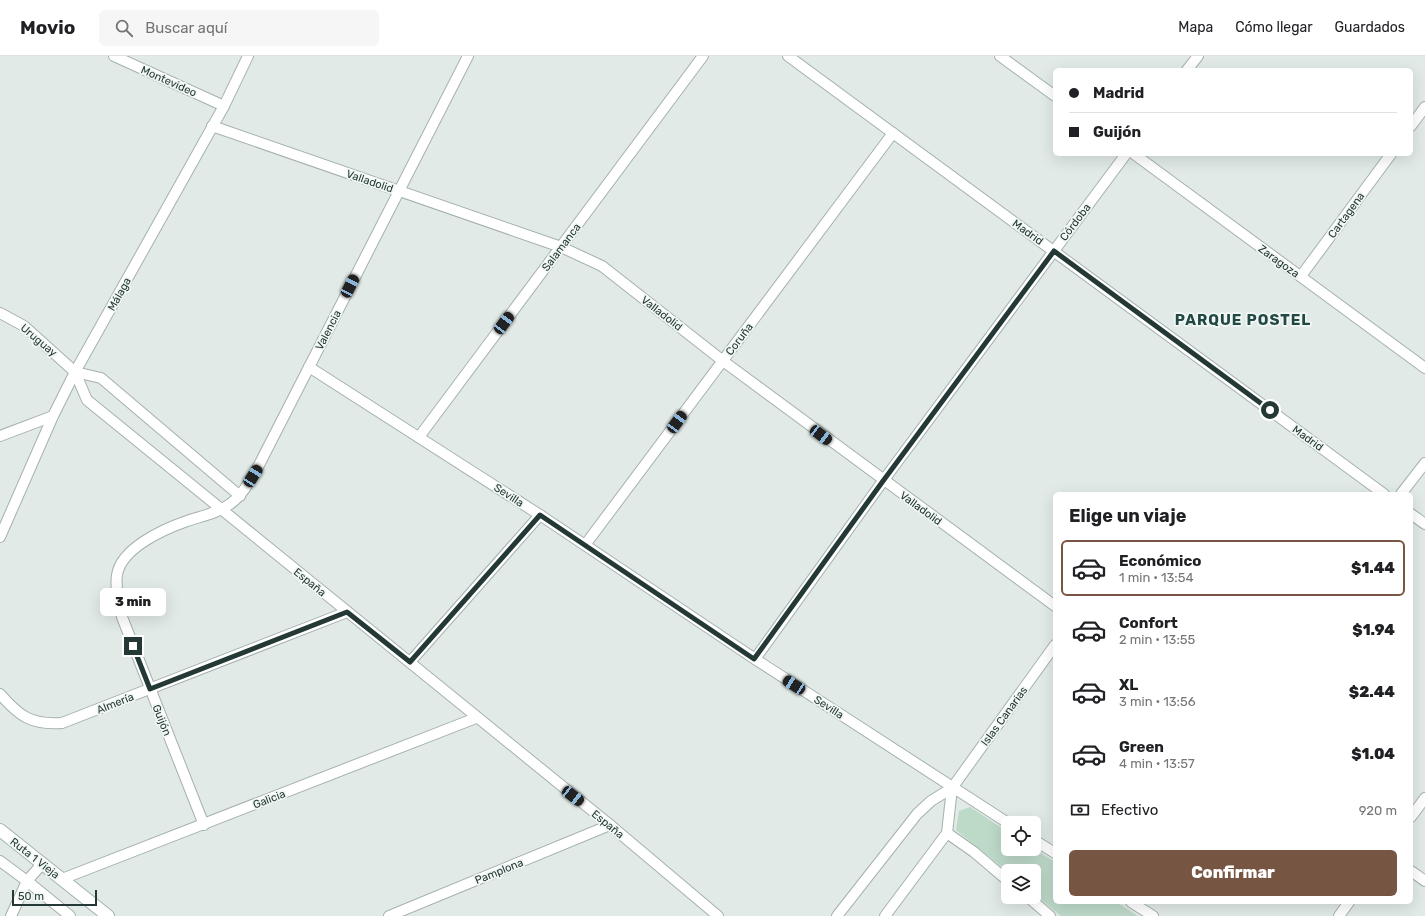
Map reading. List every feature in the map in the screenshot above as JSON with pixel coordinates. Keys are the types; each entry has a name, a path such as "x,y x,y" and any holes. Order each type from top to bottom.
{"street":[{"name":"Montevideo","path":"114,56 224,106"},
{"name":"Málaga","path":"0,537 53,416 75,372 224,106 248,56"},
{"name":"Valencia","path":"221,510 240,496 259,465 398,190 468,56"},
{"name":"Salamanca","path":"419,437 704,56"},
{"name":"Madrid","path":"788,56 1381,492"},
{"path":"1000,56 1053,95"},
{"path":"1189,68 1198,56"},
{"path":"1413,123 1425,107"},
{"name":"Valladolid","path":"212,126 561,247 602,266 723,361 883,481 1053,605"},
{"name":"Coruña","path":"585,545 893,133"},
{"name":"Córdoba","path":"754,659 883,481 1125,156"},
{"name":"Zaragoza","path":"1137,156 1425,368"},
{"name":"Cartagena","path":"1301,276 1389,156"},
{"name":"Uruguay","path":"0,313 24,326 75,372"},
{"name":"Sevilla","path":"309,367 540,515 754,659 1001,819"},
{"path":"75,372 101,378 240,496"},
{"name":"España","path":"75,372 86,400 410,662 476,718 610,825 718,916"},
{"path":"0,436 53,416"},
{"path":"1403,492 1425,463"},
{"name":"Guijón","path":"204,825 122,617 117,587 120,566 125,557 146,540 180,524 221,510"},
{"path":"410,662 540,515"},
{"path":"1413,515 1425,524"},
{"name":"Almería","path":"0,694 14,710 29,719 47,724 62,722 79,717 347,612"},
{"name":"Islas Canarias","path":"837,916 917,814 931,801 952,788 1053,648"},
{"name":"Galicia","path":"62,879 476,718"},
{"name":"Islas Canarias","path":"885,916 947,832 952,788"},
{"path":"1413,814 1425,798"},
{"name":"Pamplona","path":"394,915 610,825"},
{"name":"Ruta 1 Vieja","path":"0,830 108,916"},
{"path":"947,832 1001,874"},
{"path":"1041,844 1053,852"},
{"path":"0,861 70,916"},
{"path":"11,916 27,881 42,864"},
{"path":"1413,872 1425,881"},
{"path":"1036,904 1050,916"},
{"path":"1134,904 1153,916"},
{"path":"1339,916 1348,904"}],"green space":[{"path":"970,807 1001,827 1001,856 1041,856 1041,853 1053,861 1053,904 1119,904 1138,916 1061,916 1041,900 1041,864 1001,864 1001,866 956,830 959,811"}],"district":[{"name":"PARQUE POSTEL","path":"1243,320"}],"route":[{"path":"133,646 150,689 347,612 410,662 540,515 754,659 883,481 1054,251 1270,410"}]}
